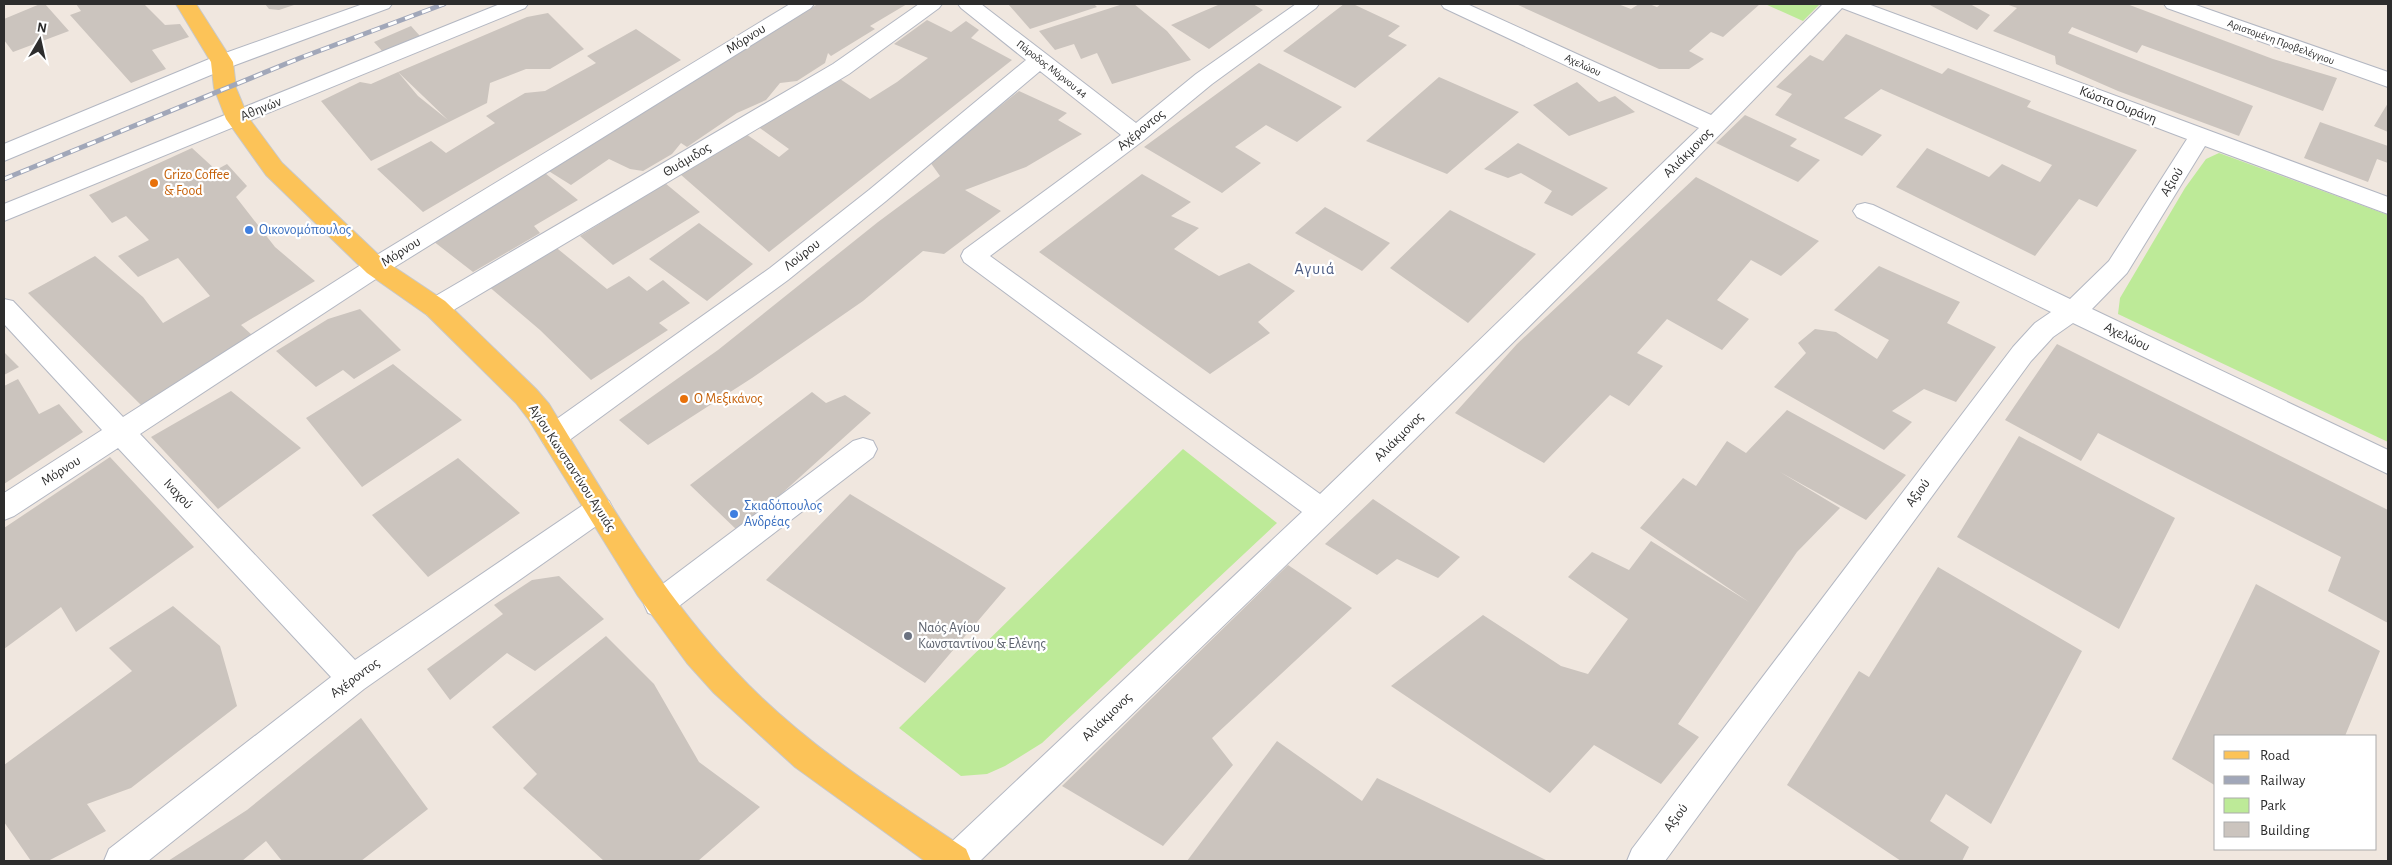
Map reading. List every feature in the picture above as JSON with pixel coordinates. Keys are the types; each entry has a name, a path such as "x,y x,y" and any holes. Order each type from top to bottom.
{"main road":[{"name":"Αγίου Κωνσταντίνου Αγυιάς","path":"186,4 222,62 225,88 237,119 274,169 376,267 436,308 526,396 554,436 659,604 723,681 782,736 846,788 955,861"}],"street":[{"path":"261,48 324,4"},
{"path":"4,153 222,62 382,4"},
{"name":"Αθηνών","path":"4,213 518,4"},
{"name":"Μόρνου","path":"4,508 376,267 804,4"},
{"name":"Θυάμιδος","path":"436,308 841,69 932,4"},
{"name":"Πάροδος Μόρνου 44","path":"968,4 1136,135"},
{"name":"Αχέροντος","path":"1309,4 1204,79 1136,135 974,256 1323,512"},
{"name":"Αχελώου","path":"1451,4 1715,126"},
{"name":"Αλιάκμονος","path":"955,861 1323,512 1715,126 1834,4"},
{"name":"Κώστα Ουράνη","path":"1849,4 2388,206"},
{"name":"Αριστομένη Προβελέγγιου","path":"2174,4 2388,80"},
{"name":"Λούρου","path":"554,436 702,332 779,274 1039,60"},
{"name":"Αξιού","path":"1644,861 2022,354 2044,330 2091,296 2118,267 2200,136"},
{"name":"Αχελώου","path":"1865,210 2388,463"},
{"name":"Ιναχού","path":"4,308 120,434 353,679"},
{"path":"659,604 863,449"},
{"name":"Αχέροντος","path":"121,861 353,679 599,509"}],"green space":[{"path":"1765,4 1820,4 1803,21"},
{"path":"2219,153 2388,215 2388,442 2118,314 2120,298 2185,188 2206,159"},
{"path":"1183,449 1277,523 1042,743 1005,766 987,774 961,776 899,728"}],"building":[{"path":"40,4 45,4 69,31 13,52 4,40 4,19"},
{"path":"76,4 144,4 165,25 180,24 189,37 152,50 166,69 131,83 70,15 81,11"},
{"path":"265,4 297,4 279,10 269,9"},
{"path":"818,4 907,4 870,26 875,29 831,56 828,53 825,63 797,81 780,83 766,100 737,113 687,147 681,143 672,154 643,171 630,169 609,159 571,185 547,170 782,24"},
{"path":"1008,4 1094,4 1097,7 1030,29"},
{"path":"1123,4 1134,4 1167,31 1191,60 1112,84 1097,53 1081,59 1074,44 1055,50 1039,31"},
{"path":"1216,4 1253,4 1263,10 1209,49 1171,25 1218,5"},
{"path":"1344,4 1353,4 1400,26 1388,36 1407,45 1355,88 1283,51"},
{"path":"1516,4 1618,4 1631,9 1639,4 1649,4 1657,7 1661,4 1760,4 1723,37 1711,32 1689,51 1704,59 1689,69 1659,69"},
{"path":"1928,4 1970,4 1990,15 1977,30"},
{"path":"2006,4 2127,4 2273,59 2337,78 2323,111 2142,45 2137,53 2072,27 2068,33 2253,106 2239,136 2118,91 2056,64 2055,56 1993,31 2017,8"},
{"path":"548,13 584,49 550,69 526,69 490,83 487,103 371,161 321,101 360,82 371,84 398,72 527,17","holes":["398,72 448,120 418,96"]},
{"path":"927,20 951,32 966,21 979,30 971,38 1012,60 769,252 680,174 746,134 779,157 789,149 757,126 837,77 870,99 897,82 928,58 894,44"},
{"path":"411,26 420,36 383,52 374,42"},
{"path":"636,29 681,60 423,212 377,169 431,141 446,153 495,123 486,116 525,93 545,91 596,63 587,56"},
{"path":"1846,34 1942,74 1948,68 2031,101 2027,107 2137,150 2097,207 2079,199 2035,256 1896,187 1927,148 1989,177 2002,164 2040,182 2052,165 1881,89 1844,118 1882,135 1862,156 1775,115 1792,94 1776,87 1810,55 1823,61"},
{"path":"1259,63 1342,107 1297,142 1266,125 1235,147 1261,163 1222,193 1144,147"},
{"path":"1439,77 1519,112 1447,174 1366,141"},
{"path":"1577,82 1599,102 1615,96 1635,112 1569,136 1533,105"},
{"path":"1019,91 1067,113 1058,120 1082,134 1026,167 965,190 1001,211 944,254 923,251 863,301 752,378 648,445 619,420 718,350 878,222 940,176 930,162"},
{"path":"2388,103 2388,132 2374,126"},
{"path":"1745,115 1797,139 1790,146 1820,160 1798,182 1716,143"},
{"path":"2320,122 2388,146 2388,163 2377,159 2368,182 2304,158"},
{"path":"1518,143 1608,188 1572,216 1544,203 1552,191 1521,173 1508,178 1484,169"},
{"path":"192,148 216,170 227,164 247,186 236,197 275,247 315,281 241,325 252,335 142,406 28,293 95,256 143,297 163,323 210,296 178,258 138,277 118,256 149,240 126,216 112,223 89,195"},
{"path":"545,173 578,200 534,226 540,233 473,272 433,241"},
{"path":"1142,174 1191,202 1171,216 1199,228 1174,249 1219,276 1249,263 1295,291 1258,322 1270,333 1210,374 1039,252"},
{"path":"1696,177 1819,241 1781,276 1751,260 1717,300 1749,319 1722,350 1667,319 1637,353 1663,366 1629,406 1610,395 1544,463 1455,413 1517,344"},
{"path":"665,183 700,212 613,265 580,236"},
{"path":"1325,207 1390,243 1362,271 1295,233"},
{"path":"1450,210 1536,254 1468,323 1390,268"},
{"path":"699,223 753,264 707,301 649,259"},
{"path":"553,245 607,289 629,276 647,291 663,280 690,303 659,323 668,330 591,380 540,330 487,285"},
{"path":"1879,266 1960,302 1947,323 1996,347 1956,402 1924,389 1892,411 1912,422 1884,450 1774,387 1806,353 1798,343 1815,329 1836,332 1877,359 1889,340 1834,310"},
{"path":"360,309 401,350 354,379 343,370 316,387 276,351 328,319"},
{"path":"2057,344 2388,510 2388,623 2328,591 2341,557 2098,433 2081,461 2005,420"},
{"path":"4,352 19,367 4,375"},
{"path":"393,364 462,420 362,487 306,418"},
{"path":"18,379 39,414 59,404 83,432 4,484 4,386"},
{"path":"231,391 301,448 218,509 151,437"},
{"path":"812,392 826,403 845,395 871,413 739,532 690,485"},
{"path":"1787,410 1906,475 1866,520 1780,472 1840,508 1797,552 1678,724 1699,737 1661,784 1594,745 1550,793 1391,686 1483,615 1561,666 1588,674 1628,619 1568,577 1592,552 1629,570 1651,541 1749,602 1640,528 1683,478 1696,486 1727,441 1746,453"},
{"path":"2019,436 2175,518 2119,629 1957,537"},
{"path":"110,457 194,547 76,632 61,607 4,649 4,528"},
{"path":"458,458 520,513 428,577 372,515"},
{"name":"Ναός Αγίου Κωνσταντίνου & Ελένης","path":"850,494 1006,588 925,683 766,580"},
{"path":"1373,499 1460,557 1438,578 1397,559 1377,575 1325,544"},
{"path":"1288,565 1352,608 1212,738 1233,765 1163,846 1062,786"},
{"path":"1938,567 2082,651 1991,824 1946,794 1930,821 1969,847 1962,861 1901,861 1787,785 1859,671 1869,677"},
{"path":"559,576 604,619 535,671 507,653 450,700 427,669 503,614 494,605 532,580"},
{"path":"2256,584 2380,651 2345,735 2214,735 2214,785 2172,759"},
{"path":"173,606 220,646 237,706 131,788 87,804 106,831 48,861 31,861 4,822 4,765 132,671 109,648"},
{"path":"606,636 654,684 699,762 760,807 698,861 604,861 523,788 537,774 492,727"},
{"path":"361,718 428,809 361,861 282,861 266,841 242,861 168,861 247,810"},
{"path":"1277,741 1362,801 1377,778 1548,861 1187,861"}],"railway":[{"path":"4,179 300,58 444,4"}],"place":[{"name":"Grizo Coffee & Food","path":"154,183"},
{"name":"Οικονομόπουλος","path":"249,230"},
{"name":"Ο Μεξικάνος","path":"684,399"},
{"name":"Σκιαδόπουλος Ανδρέας","path":"734,514"},
{"name":"Ναός Αγίου Κωνσταντίνου & Ελένης","path":"908,636"}],"district":[{"name":"Αγυιά","path":"1315,269"}]}
